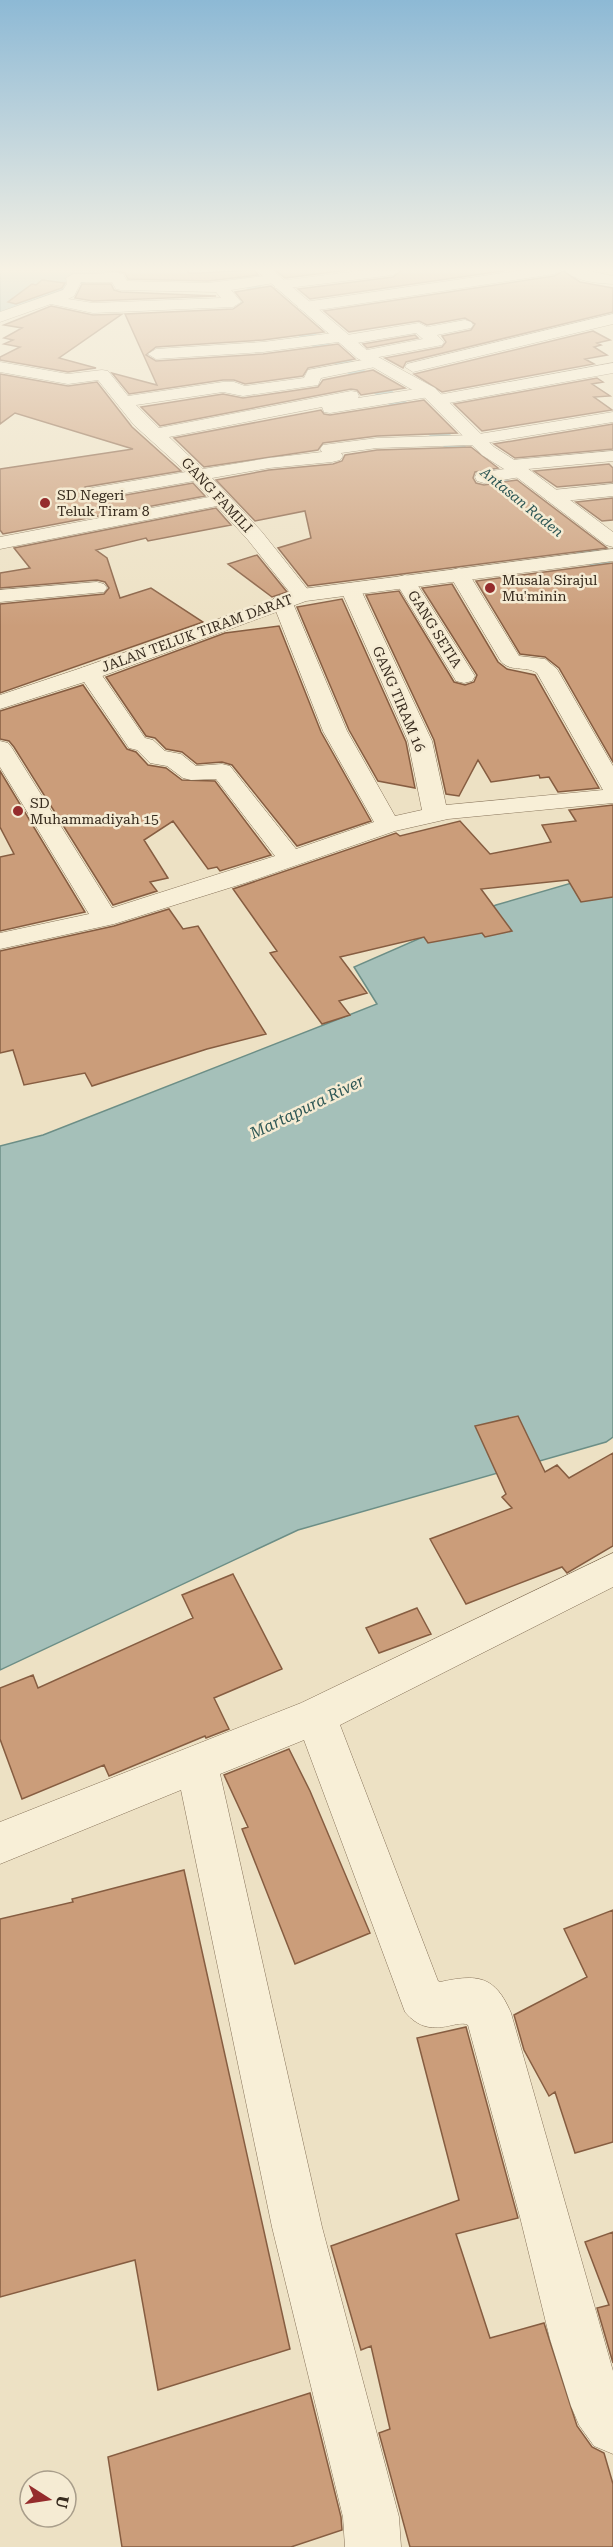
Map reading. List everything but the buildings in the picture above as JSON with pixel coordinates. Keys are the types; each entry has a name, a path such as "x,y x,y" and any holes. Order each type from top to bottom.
{"street":[{"name":"GANG FAMILI","path":"113,389 123,402 193,467 261,543 292,598 335,731 388,825"},
{"path":"123,402 210,389"},
{"path":"237,389 243,392 264,389"},
{"path":"421,389 479,443 553,496 610,551"},
{"path":"156,434 274,411 284,417 351,396 385,400 472,389"},
{"path":"479,443 613,417"},
{"path":"306,452 377,443 613,439"},
{"path":"126,472 332,457 334,455 329,449"},
{"path":"487,477 613,456"},
{"path":"93,493 193,467"},
{"path":"519,472 613,467"},
{"path":"553,496 613,490"},
{"path":"0,543 221,500"},
{"name":"JALAN TELUK TIRAM DARAT","path":"0,702 88,673 292,598 350,588 579,560 610,551"},
{"path":"459,574 511,660 539,663 546,669 613,787"},
{"name":"GANG SETIA","path":"405,581 464,676"},
{"path":"0,596 97,588"},
{"name":"GANG TIRAM 16","path":"350,588 420,741 435,814"},
{"path":"88,673 137,743 145,746 158,758 173,759 220,749"},
{"path":"0,748 105,918"},
{"path":"173,759 191,773 222,771 291,859"},
{"path":"0,941 105,918 291,859 388,825 435,814 613,796"},
{"path":"0,1843 316,1716 613,1569"},
{"path":"316,1716 425,2002 433,2006 471,2000 479,2003 488,2013 545,2217 576,2339 598,2406 613,2427"},
{"path":"197,1764 297,2227 371,2517 374,2547"}],"water":[{"name":"Martapura River","path":"613,871 613,1437 606,1442 298,1530 0,1670 0,1146 43,1135 377,1004 354,967 496,905"}],"waterway":[{"name":"Antasan Raden","path":"379,389 583,548 613,576"}],"place":[{"name":"SD Negeri Teluk Tiram 8","path":"45,503"},
{"name":"Musala Sirajul Mu'minin","path":"490,588"},
{"name":"SD Muhammadiyah 15","path":"18,811"}]}
